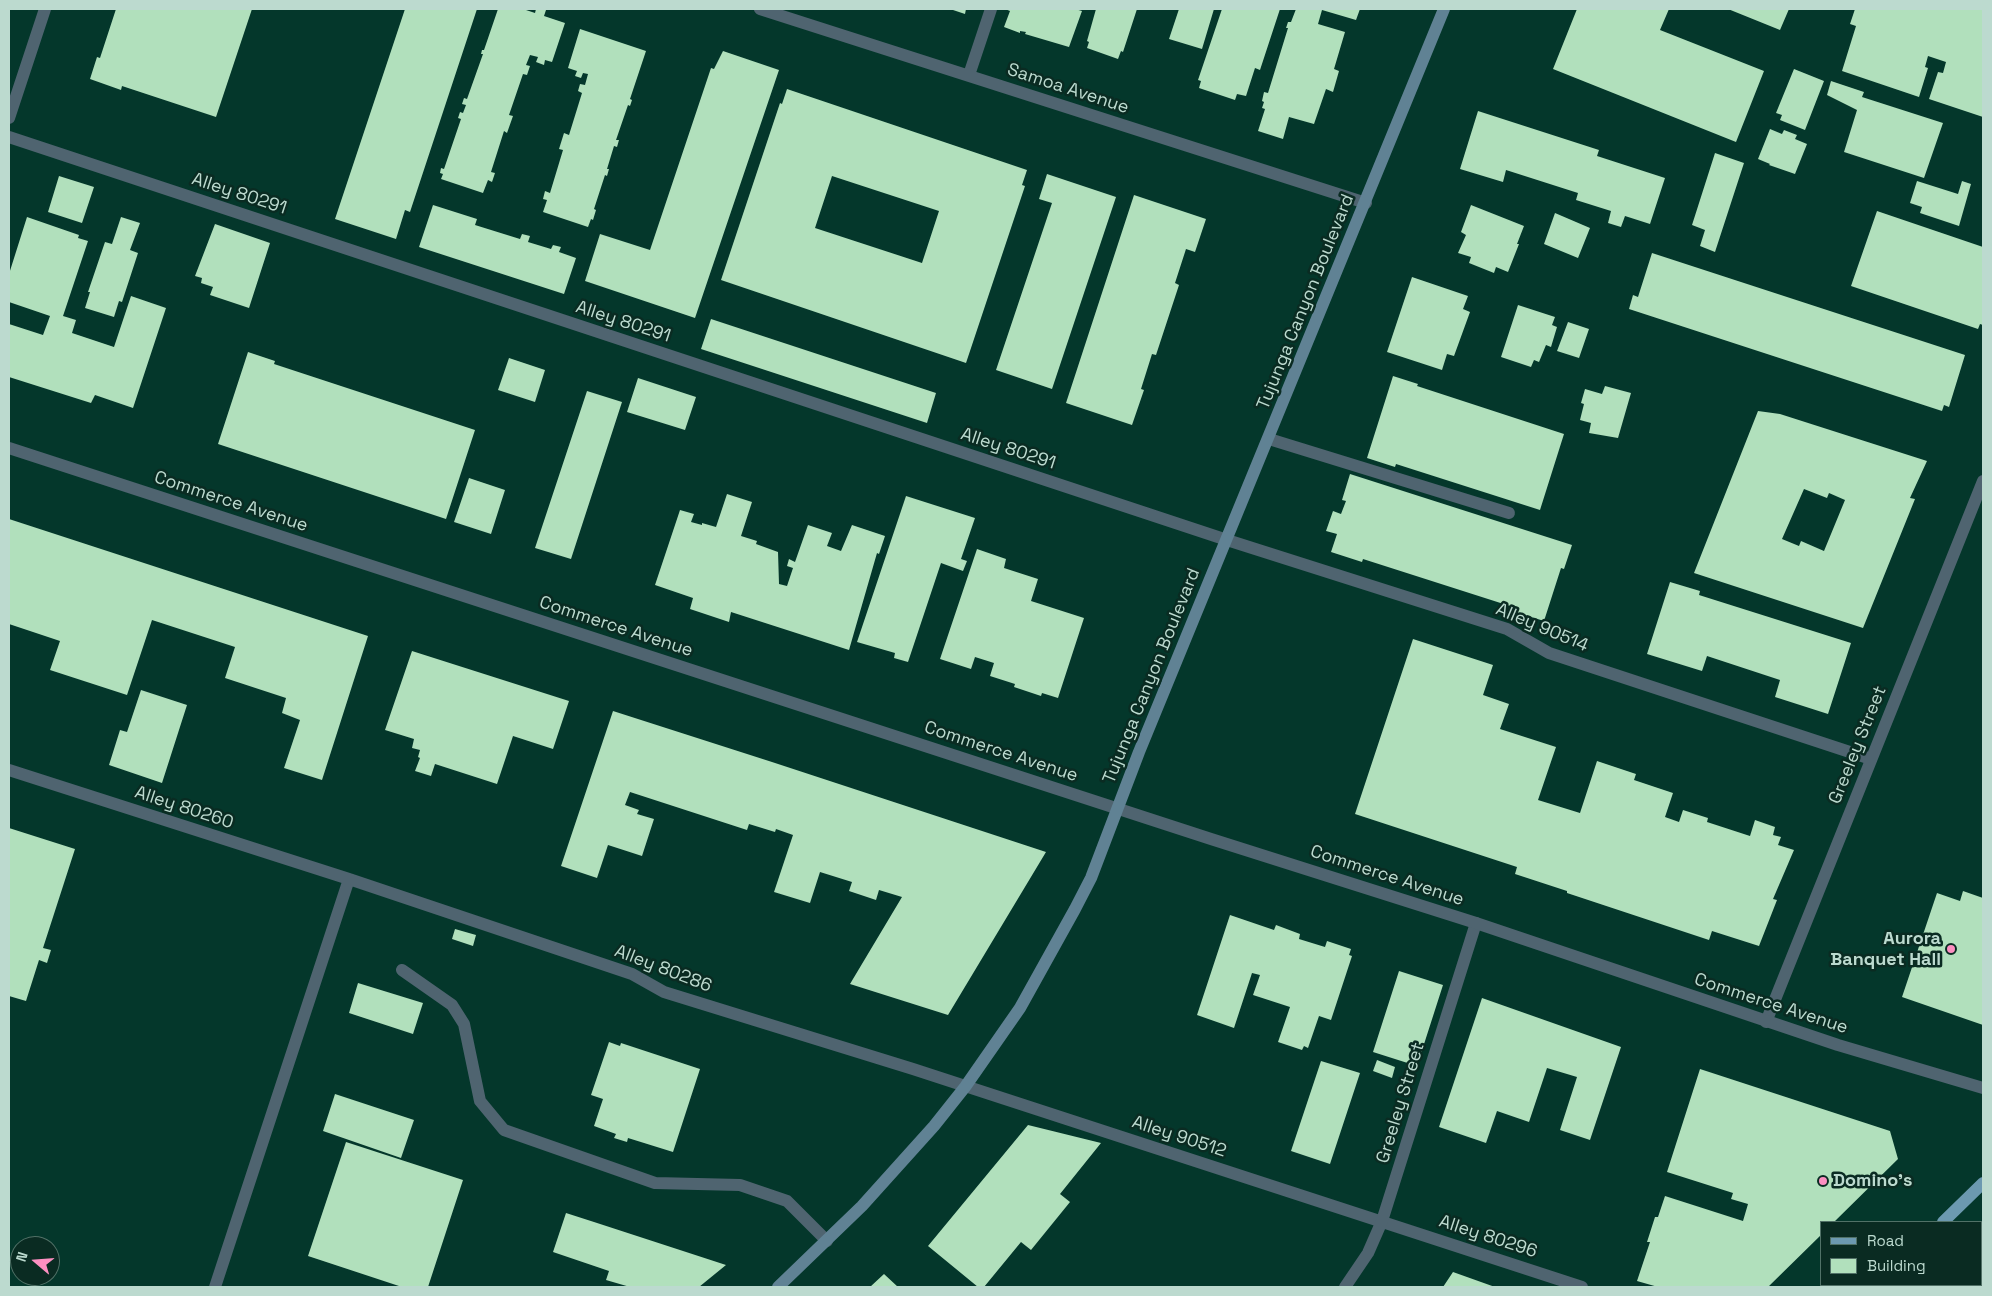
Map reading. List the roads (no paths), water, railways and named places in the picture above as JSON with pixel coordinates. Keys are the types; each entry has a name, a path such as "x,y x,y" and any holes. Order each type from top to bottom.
{"main road":[{"name":"Tujunga Canyon Boulevard","path":"778,1287 827,1241 901,1164 965,1087 1020,1008 1091,878 1117,808 1444,9"},
{"path":"1944,1221 1983,1183"}],"street":[{"path":"9,118 45,9"},
{"name":"Samoa Avenue","path":"760,9 1366,203"},
{"path":"969,75 991,9"},
{"name":"Alley 80291","path":"9,137 1227,540"},
{"path":"1269,439 1509,514"},
{"name":"Commerce Avenue","path":"9,448 1117,808 1476,922 1766,1022 1983,1088"},
{"name":"Greeley Street","path":"1766,1022 1983,481"},
{"name":"Alley 90514","path":"1227,540 1507,629 1549,653 1871,759"},
{"name":"Alley 80260","path":"9,770 349,879"},
{"path":"215,1287 349,879"},
{"name":"Alley 80286","path":"349,879 632,974 664,992 913,1069 965,1087"},
{"name":"Greeley Street","path":"1345,1287 1368,1253 1382,1221 1476,922"},
{"path":"402,970 452,1005 464,1024 480,1101 504,1130 655,1183 740,1185 788,1201 827,1241"},
{"name":"Alley 90512","path":"965,1087 1382,1221"},
{"name":"Alley 80296","path":"1382,1221 1582,1287"}],"place":[{"name":"Aurora Banquet Hall","path":"1951,949"},
{"name":"Domino's","path":"1823,1181"}]}
